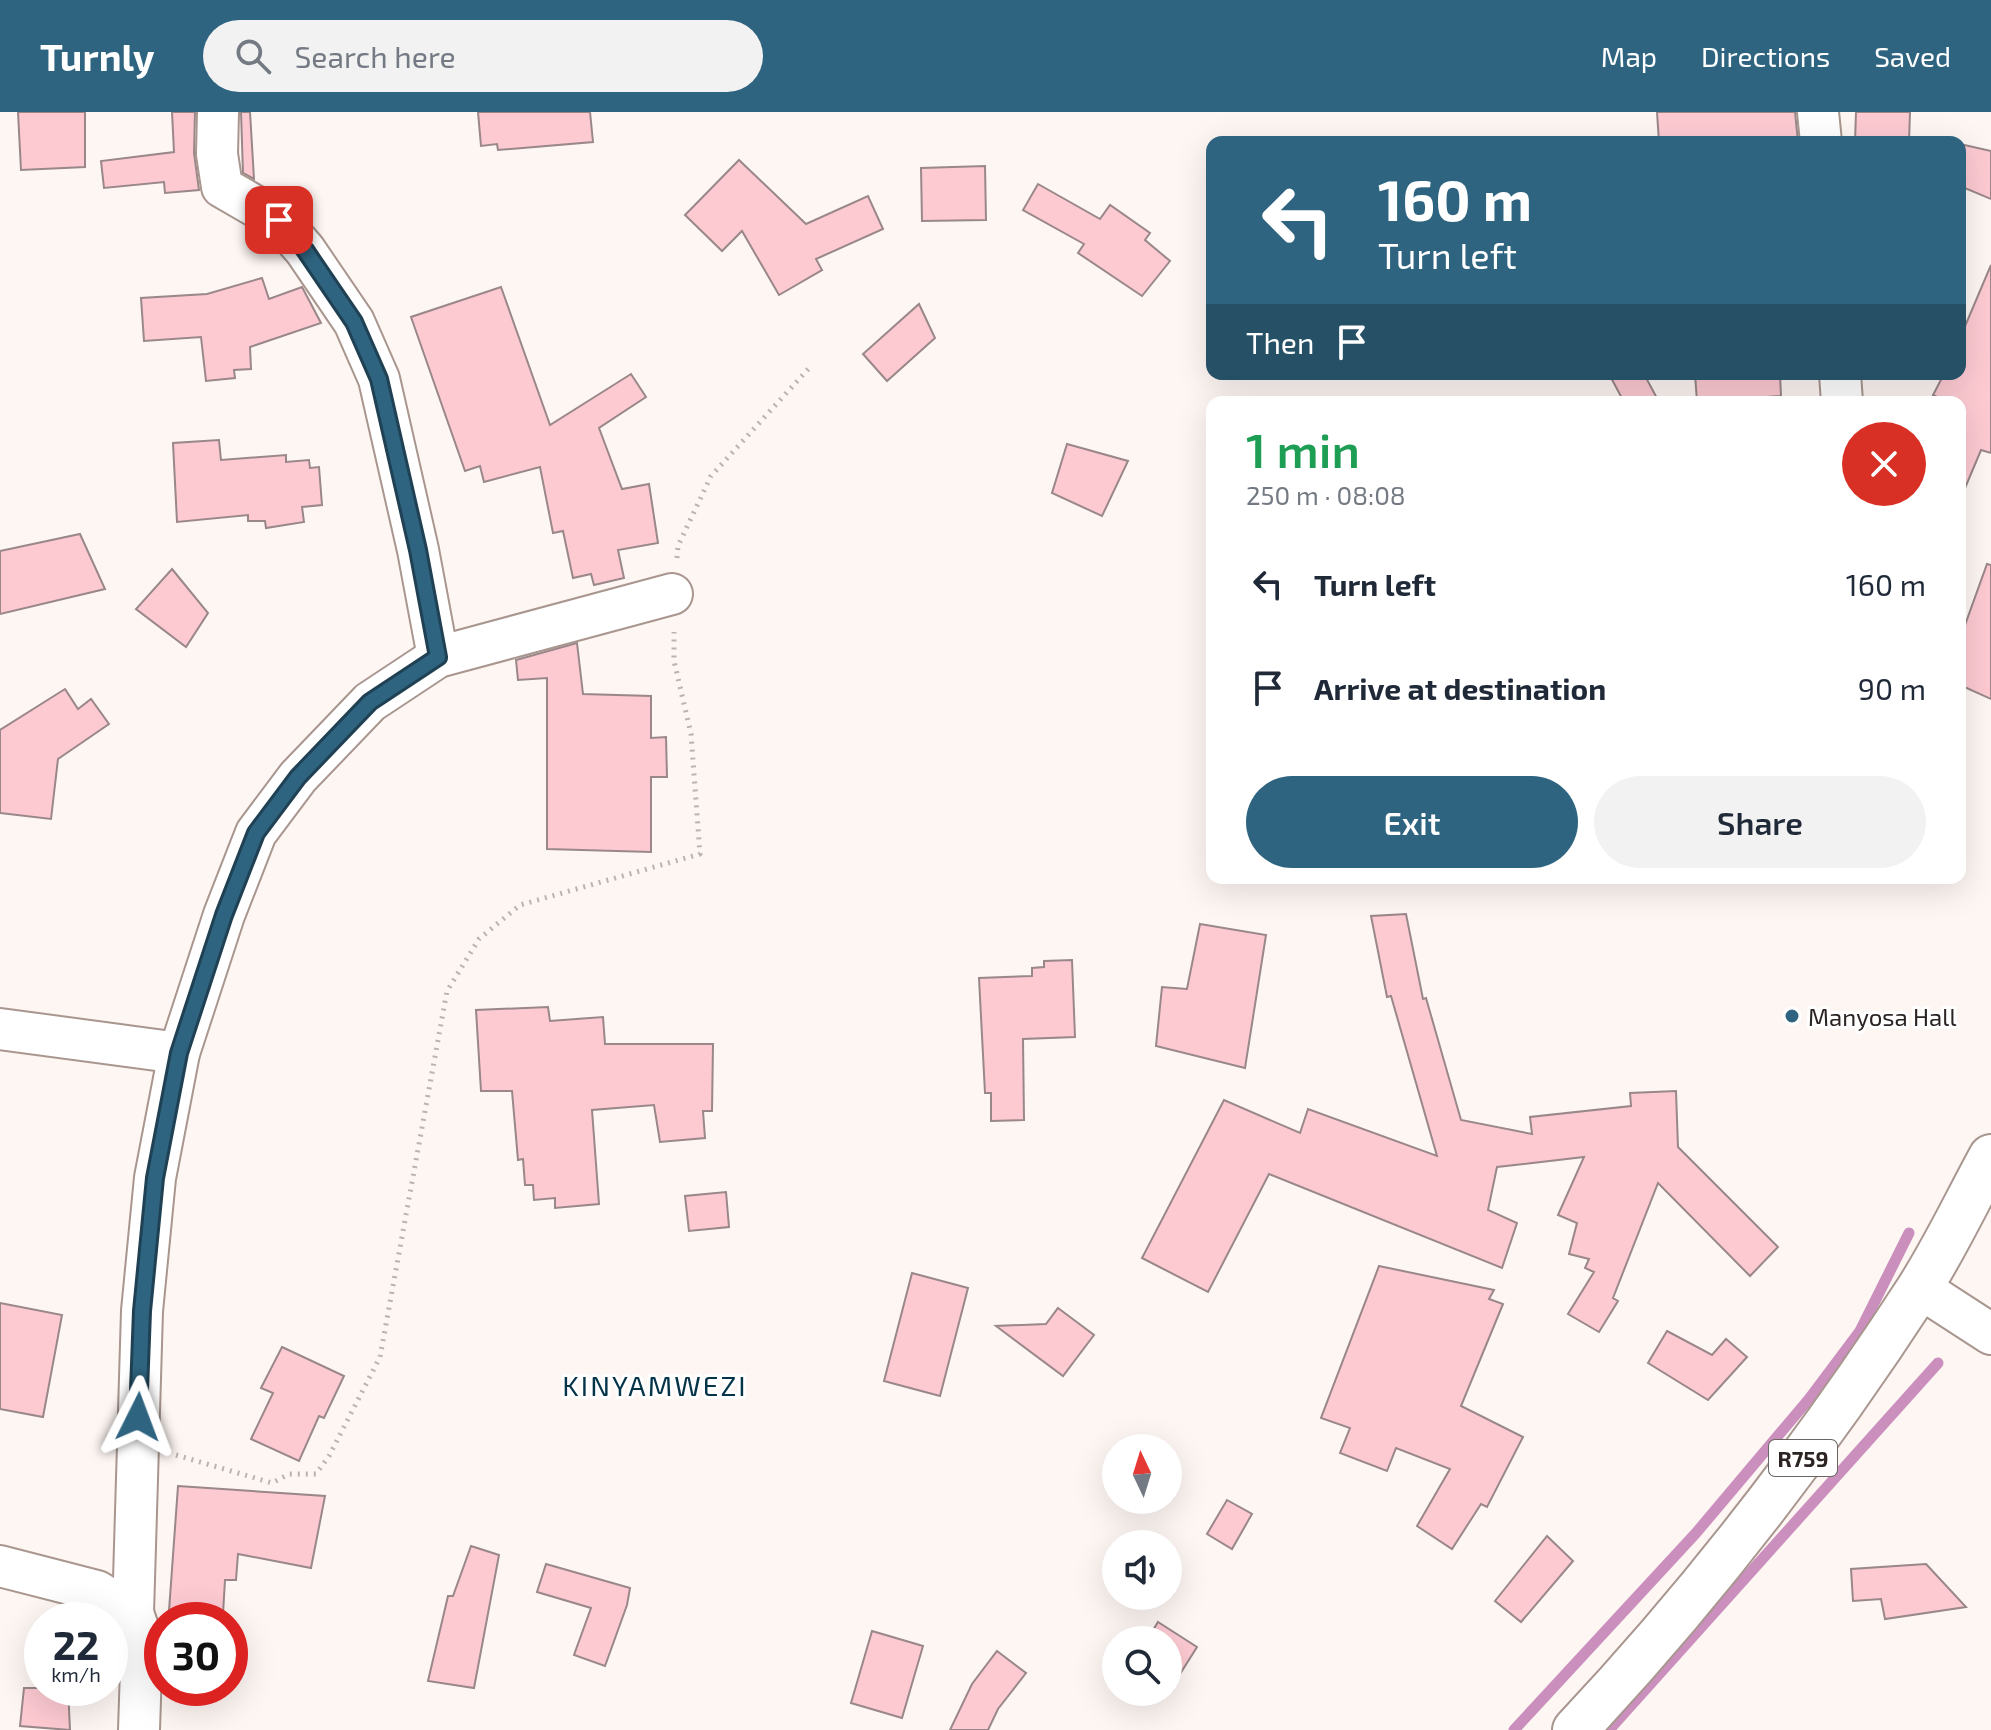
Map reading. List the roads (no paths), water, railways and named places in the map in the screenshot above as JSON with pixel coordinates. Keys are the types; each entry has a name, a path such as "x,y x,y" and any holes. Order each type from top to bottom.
{"main road":[{"name":"R759","path":"1575,1730 1648,1652 1787,1480 1920,1288 1991,1157"}],"street":[{"path":"218,112 217,154 222,187 279,220 305,250 354,322 379,379 418,550 438,657"},
{"path":"1818,112 1820,136"},
{"path":"139,1730 142,1639 133,1613 138,1532 136,1444 142,1311 155,1178 179,1053 224,915 256,833 298,777 370,702 438,657 672,594"},
{"path":"0,1029 179,1053"},
{"path":"1920,1288 1991,1334"},
{"path":"0,1566 97,1591 133,1613"}],"waterway":[{"path":"1514,1730 1696,1533 1809,1399 1860,1331 1909,1233"},
{"path":"1609,1730 1938,1363"}],"place":[{"name":"Manyosa Hall","path":"1792,1016"}],"district":[{"name":"KINYAMWEZI","path":"655,1385"}]}
